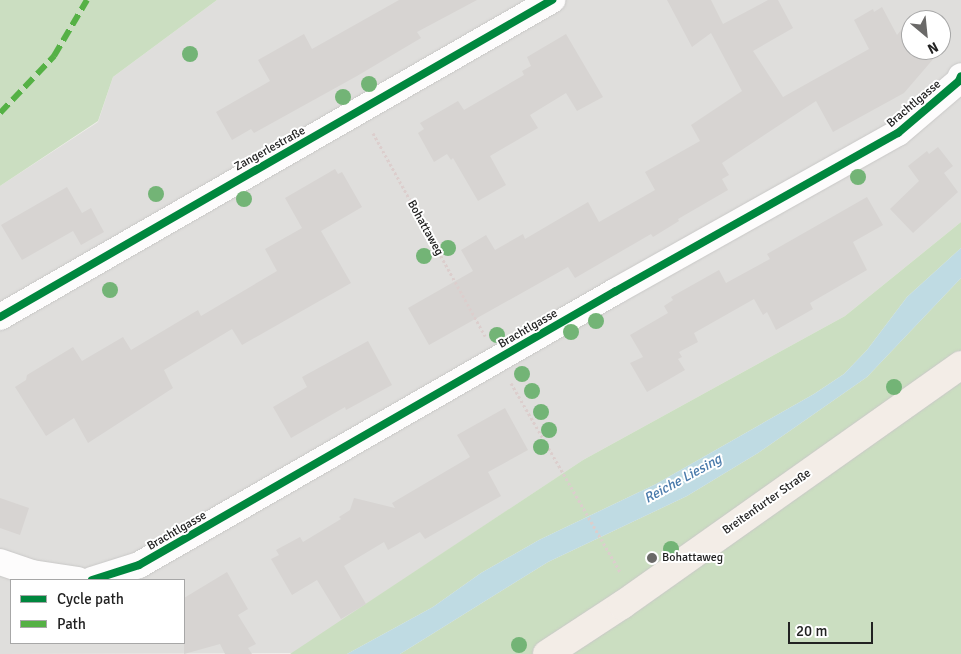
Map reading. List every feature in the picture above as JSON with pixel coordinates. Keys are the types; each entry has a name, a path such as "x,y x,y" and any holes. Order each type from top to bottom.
{"main road":[{"name":"Breitenfurter Straße","path":"547,654 622,605 961,365"}],"street":[{"name":"Zangerlestraße","path":"0,318 552,0"},
{"name":"Brachtlgasse","path":"95,579 139,565 898,134 959,81 961,76"},
{"path":"0,562 32,573 71,579"}],"shaded area":[{"path":"217,0 961,0 961,222 845,316 583,460 293,653 0,654 0,186 98,122 113,77"}],"green space":[{"path":"0,0 217,0 113,77 98,121 0,186"},
{"path":"961,222 961,248 907,297 867,350 844,374 814,394 656,484 539,540 481,573 433,607 347,654 290,654 583,460 845,316"},
{"path":"961,278 961,654 400,654 548,562 687,496 758,453 867,377"}],"water":[{"name":"Reiche Liesing","path":"961,248 961,278 867,377 758,453 687,496 548,562 400,654 347,654 433,607 481,573 539,540 656,484 814,394 844,374 867,350 907,297"}],"building":[{"path":"399,0 477,0 417,32 421,38 357,76 254,133 251,129 232,140 216,112 270,81 258,60 304,34 312,49"},
{"path":"667,0 711,0 723,24 768,0 778,0 793,28 753,51 783,97 869,49 854,20 873,9 874,12 882,7 897,35 901,30 901,60 932,60 904,93 833,132 816,101 722,163 729,175 722,179 728,190 678,219 679,221 653,237 651,234 575,278 568,267 429,345 408,308 473,271 461,250 486,235 495,250 523,234 525,239 588,202 599,222 655,190 645,172 700,141 691,125 742,91 711,33 692,47"},
{"path":"566,34 603,97 577,111 566,93 530,115 538,128 490,156 506,185 478,201 453,158 451,160 447,154 434,162 418,133 424,129 420,123 458,101 464,110 524,75 522,71 531,66 527,57"},
{"path":"938,147 953,166 944,173 958,192 913,233 890,209 919,181 908,166 927,151 929,154"},
{"path":"335,169 338,174 342,172 362,207 321,231 351,283 242,345 232,329 164,370 173,388 88,443 74,418 46,436 15,387 26,380 27,375 73,347 82,361 123,337 131,350 198,310 201,316 277,271 265,249 302,228 285,198"},
{"path":"67,187 82,213 91,208 104,232 81,245 73,231 22,260 1,225"},
{"path":"867,197 883,225 853,242 867,270 810,303 813,309 776,330 767,312 763,315 754,299 694,333 698,342 679,352 682,357 678,359 685,370 647,392 630,363 643,357 630,335 668,313 664,306 673,300 671,297 719,270 726,283 770,259 767,254"},
{"path":"368,341 392,385 346,410 345,407 291,438 273,407 307,387 302,377"},
{"path":"505,408 528,450 488,472 501,496 425,539 420,532 388,550 384,542 344,566 366,604 341,619 317,580 292,595 271,559 279,555 276,550 300,537 303,542 341,519 339,517 350,510 354,498 395,508 392,503 470,457 457,435"},
{"path":"0,498 29,508 20,535 0,528"},
{"path":"227,572 248,609 238,615 256,644 248,648 252,654 225,654 220,644 184,654 185,597"}],"marked path":[{"path":"0,113 54,56 87,0"}],"cycle path":[{"path":"0,317 552,0"},
{"path":"95,579 139,565 616,291 898,133 959,81 961,76"}],"place":[{"name":"Bohattaweg","path":"652,558"}]}
